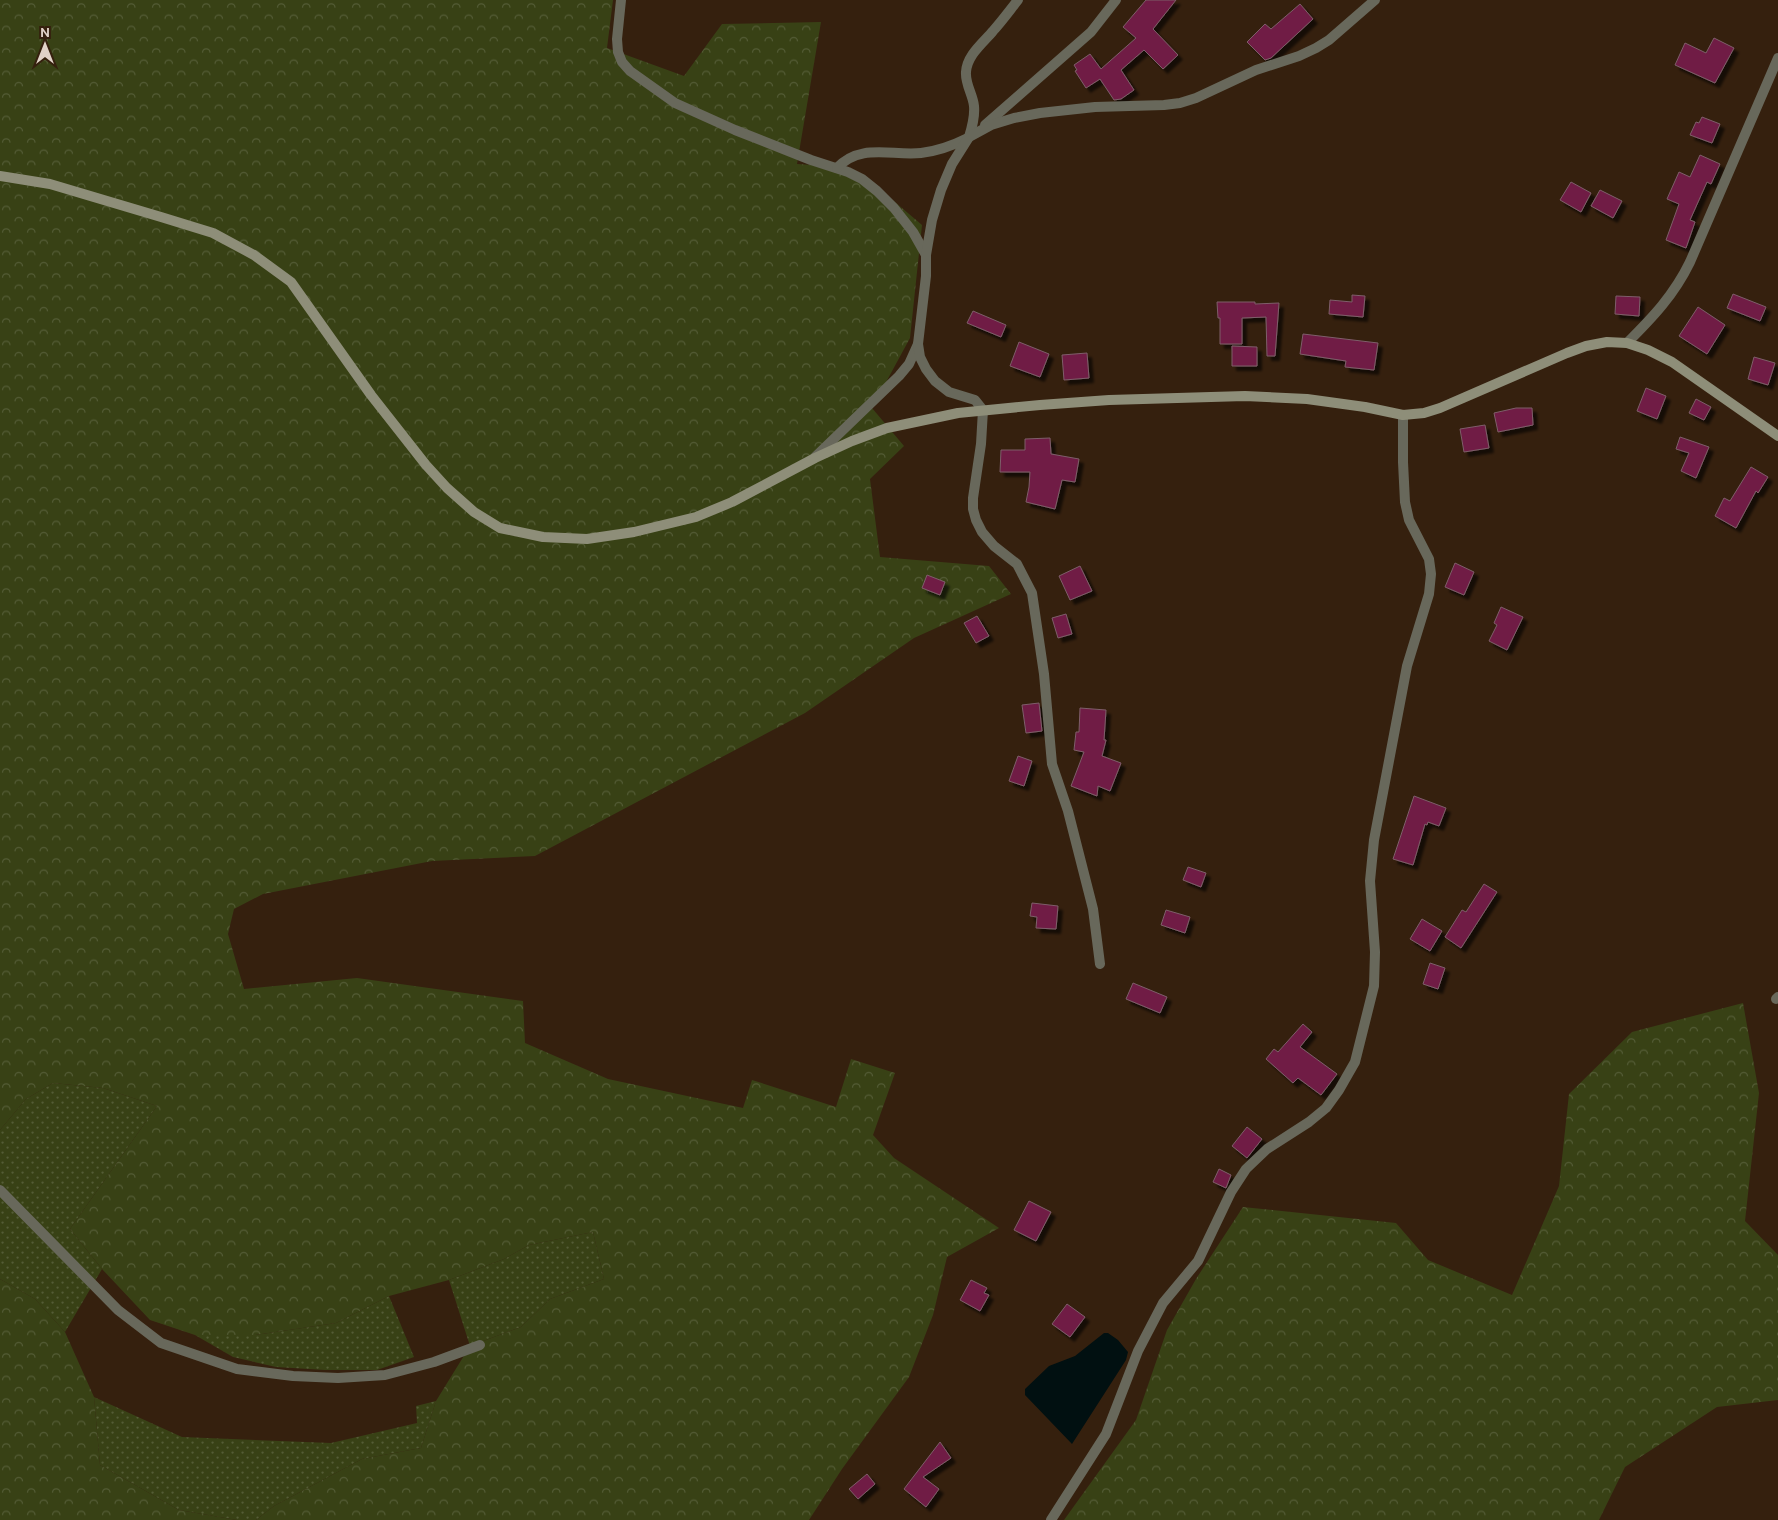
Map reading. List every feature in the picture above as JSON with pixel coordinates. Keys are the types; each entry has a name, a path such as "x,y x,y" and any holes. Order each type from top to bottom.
{"street":[{"path":"621,0 617,39 618,52 622,62 630,71 675,103 735,130 862,179 878,191 894,208 913,232 926,255"},
{"path":"815,458 899,376 909,364 918,344 926,276 926,255 932,220 940,190 952,164 969,137 974,122 974,106 967,84 967,64 975,51 1018,0"},
{"path":"969,137 995,117 1014,97 1091,32 1116,0"},
{"path":"837,168 849,158 863,152 934,152 952,146 991,125 1040,113 1095,107 1180,103 1196,98 1256,70 1299,56 1316,48 1329,40 1375,0"},
{"path":"1627,343 1667,301 1680,282 1778,58"},
{"path":"0,176 50,184 213,233 254,255 291,282 371,395 442,482 474,512 500,528 543,537 587,539 634,532 696,517 732,502 815,458 887,428 925,419 983,410 1109,400 1245,396 1307,399 1403,415 1424,413 1440,408 1567,353 1586,346 1608,342 1627,343 1672,362 1778,436"},
{"path":"918,344 923,363 935,381 949,392 975,400 983,410 973,509 982,532 994,546 1017,564 1032,593 1044,674 1052,764 1068,811 1093,909 1100,964"},
{"path":"1051,1520 1106,1434 1138,1351 1163,1303 1198,1261 1231,1192 1246,1169 1267,1149 1309,1122 1326,1108 1355,1062 1374,986 1375,952 1370,881 1374,840 1407,666 1429,594 1431,574 1429,559 1409,520 1405,502 1403,415"},
{"path":"0,1190 118,1310 161,1343 237,1368 293,1376 338,1378 385,1375 434,1362 480,1345"}],"green space":[{"path":"0,0 613,0 607,48 684,76 722,24 821,22 797,164 845,167 889,197 922,225 910,338 872,408 904,446 870,479 880,557 989,566 1011,594 914,638 805,713 535,856 432,861 263,894 234,909 228,934 244,989 357,978 523,1001 525,1043 608,1079 743,1108 752,1080 836,1107 851,1059 895,1073 873,1135 894,1158 999,1228 947,1257 933,1315 909,1377 842,1469 809,1520 256,1520 274,1506 362,1459 421,1448 436,1401 470,1346 521,1327 550,1299 604,1279 593,1232 529,1245 504,1259 449,1280 389,1296 336,1323 255,1335 195,1335 150,1320 102,1269 70,1229 157,1106 103,1088 53,1083 26,1099 0,1130"},
{"path":"1743,1003 1759,1093 1745,1221 1778,1255 1778,1400 1717,1407 1625,1467 1599,1520 1064,1520 1136,1420 1167,1330 1196,1279 1243,1207 1396,1223 1428,1260 1512,1295 1559,1186 1569,1094 1632,1032"},
{"path":"53,1083 103,1088 157,1106 70,1229 102,1269 65,1332 35,1299 0,1279 0,1130 26,1099"},
{"path":"593,1232 604,1279 550,1299 521,1327 470,1346 449,1280 504,1259 529,1245"},
{"path":"0,1279 35,1299 65,1332 94,1397 100,1465 179,1510 237,1520 0,1520"},
{"path":"389,1296 414,1357 377,1370 325,1370 276,1367 233,1357 195,1335 255,1335 336,1323"},
{"path":"94,1397 182,1437 331,1443 417,1423 416,1406 436,1401 421,1448 362,1459 274,1506 256,1520 237,1520 179,1510 100,1465"}],"shaded area":[{"path":"1104,1333 1108,1333 1118,1340 1128,1352 1126,1360 1072,1444 1025,1395 1025,1389 1049,1366 1075,1356"}],"building":[{"path":"1146,0 1176,0 1153,29 1178,55 1163,69 1144,50 1121,70 1134,90 1121,99 1114,100 1100,79 1086,88 1075,71 1077,70 1074,65 1090,54 1101,69 1136,38 1123,27"},
{"path":"1300,4 1313,19 1271,58 1265,60 1247,42 1265,24 1271,29"},
{"path":"1714,38 1734,48 1715,83 1675,65 1685,43 1706,53"},
{"path":"1702,117 1720,124 1712,143 1690,135 1696,122 1699,123"},
{"path":"1700,155 1720,164 1711,184 1707,182 1690,220 1695,222 1686,248 1666,240 1679,204 1667,199 1679,172 1690,177"},
{"path":"1571,182 1591,193 1581,212 1560,200"},
{"path":"1600,190 1622,201 1613,218 1591,206"},
{"path":"1733,294 1766,307 1760,321 1727,308"},
{"path":"1352,295 1365,296 1363,317 1329,314 1330,300 1352,302"},
{"path":"1616,296 1640,297 1639,316 1615,314"},
{"path":"1217,302 1279,303 1275,356 1267,356 1266,317 1242,318 1242,344 1220,344 1220,318 1218,318"},
{"path":"1698,307 1725,325 1707,354 1679,336"},
{"path":"973,311 1006,325 1001,337 967,323"},
{"path":"1303,334 1378,343 1374,370 1345,367 1346,361 1300,354"},
{"path":"1019,342 1049,354 1040,377 1010,366"},
{"path":"1232,346 1257,347 1257,366 1232,366"},
{"path":"1087,353 1089,378 1064,380 1062,355"},
{"path":"1754,357 1775,363 1768,385 1748,379"},
{"path":"1646,388 1666,396 1657,419 1637,411"},
{"path":"1696,399 1711,407 1704,420 1689,413"},
{"path":"1516,408 1532,408 1533,425 1498,432 1494,413"},
{"path":"1485,425 1489,448 1464,452 1460,429"},
{"path":"1680,437 1709,447 1696,478 1681,471 1689,453 1676,449"},
{"path":"1050,438 1051,454 1079,459 1075,482 1062,480 1055,509 1026,502 1030,472 1000,472 1001,450 1025,450 1025,439"},
{"path":"1751,467 1768,477 1758,493 1756,491 1736,528 1715,516 1724,498 1730,501"},
{"path":"1455,563 1474,572 1464,595 1445,587"},
{"path":"1080,566 1092,591 1070,600 1059,576"},
{"path":"927,575 945,582 940,595 922,588"},
{"path":"1501,607 1523,617 1507,650 1489,641 1497,625 1494,623"},
{"path":"1066,614 1072,634 1058,638 1052,618"},
{"path":"977,616 989,636 976,643 964,623"},
{"path":"1039,703 1042,731 1026,733 1022,705"},
{"path":"1080,708 1106,710 1104,740 1106,740 1102,756 1121,763 1110,791 1098,786 1097,796 1071,786 1084,752 1074,750 1076,732 1079,732"},
{"path":"1018,756 1032,761 1024,786 1009,781"},
{"path":"1414,796 1446,808 1439,826 1428,822 1427,825 1425,824 1413,865 1393,859"},
{"path":"1188,867 1206,873 1201,887 1183,880"},
{"path":"1484,884 1497,892 1461,948 1445,937 1462,910 1466,912"},
{"path":"1032,903 1058,906 1056,929 1036,928 1037,917 1030,916"},
{"path":"1166,910 1190,917 1185,933 1161,925"},
{"path":"1422,919 1442,931 1430,951 1410,939"},
{"path":"1430,963 1445,968 1438,989 1423,984"},
{"path":"1133,983 1167,997 1160,1013 1126,999"},
{"path":"1303,1024 1312,1032 1300,1047 1337,1074 1321,1095 1298,1078 1293,1083 1266,1059 1274,1049 1278,1052"},
{"path":"1247,1127 1262,1139 1247,1158 1232,1146"},
{"path":"1219,1169 1231,1175 1226,1188 1213,1182"},
{"path":"1029,1201 1051,1212 1036,1241 1014,1230"},
{"path":"971,1280 987,1288 984,1293 989,1295 980,1311 960,1300"},
{"path":"1067,1304 1085,1317 1070,1337 1052,1324"},
{"path":"940,1442 951,1458 923,1477 939,1489 926,1507 904,1489"},
{"path":"867,1474 875,1484 858,1499 849,1489"}]}
